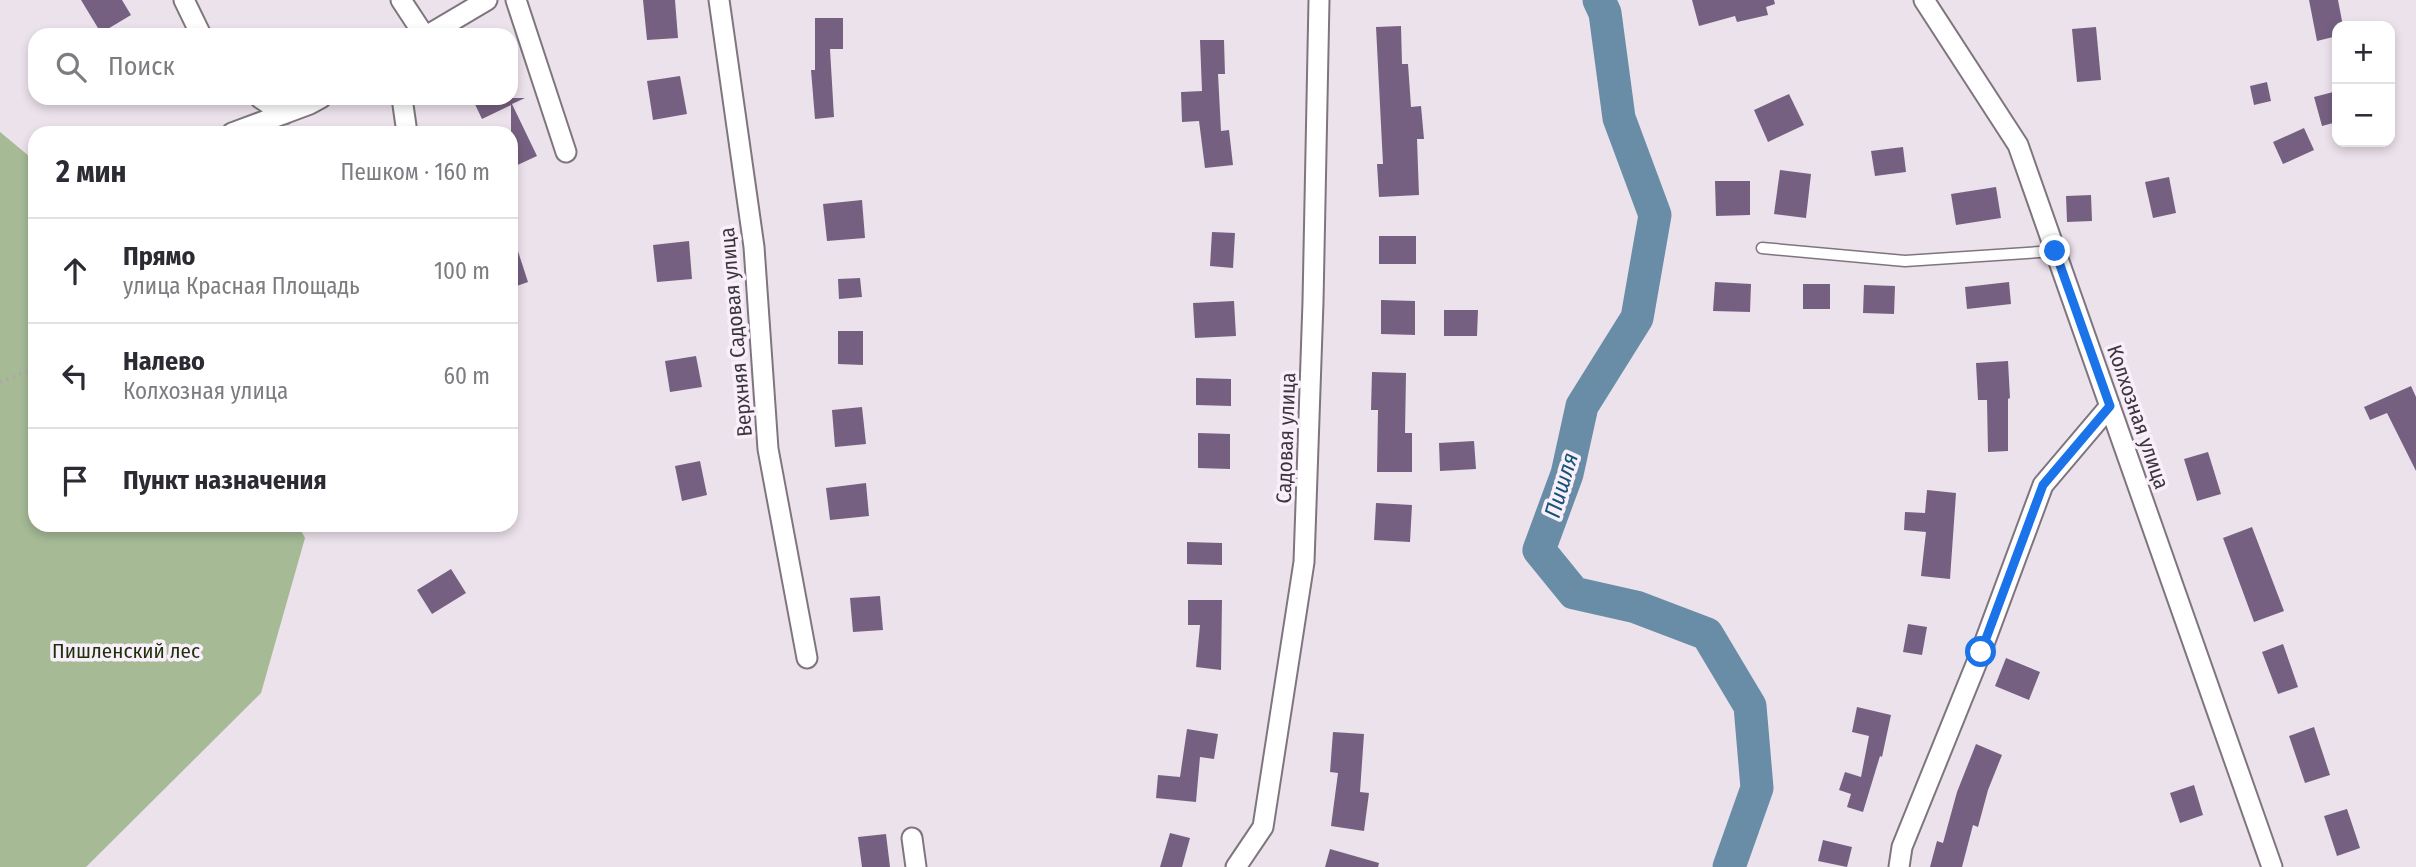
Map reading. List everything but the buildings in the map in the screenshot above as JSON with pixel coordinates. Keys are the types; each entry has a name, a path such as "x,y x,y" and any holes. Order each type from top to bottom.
{"street":[{"path":"184,0 198,28"},
{"path":"401,0 421,28"},
{"path":"438,28 487,0"},
{"path":"516,0 566,152"},
{"name":"Верхняя Садовая улица","path":"719,0 754,247 768,449 807,658"},
{"name":"Садовая улица","path":"1236,867 1263,827 1304,562 1320,0"},
{"name":"Колхозная улица","path":"1924,0 2018,145 2272,867"},
{"path":"270,105 284,114"},
{"path":"251,126 305,105"},
{"path":"403,105 406,126"},
{"path":"1899,867 1902,847 1981,652 2043,485 2110,406"},
{"path":"912,838 916,867"}],"lane":[{"path":"1762,248 1905,261 2055,251"}],"path":[{"path":"0,382 28,371"}],"green space":[{"name":"Пишленский лес","path":"0,132 28,155 28,532 302,532 305,538 261,693 86,867 0,867"}],"waterway":[{"name":"Пишля","path":"1599,0 1605,13 1619,118 1655,215 1637,318 1582,406 1567,474 1539,550 1574,593 1636,607 1707,634 1750,706 1757,788 1729,867"}],"route":[{"path":"1981,652 2043,485 2110,406 2055,251"}]}
